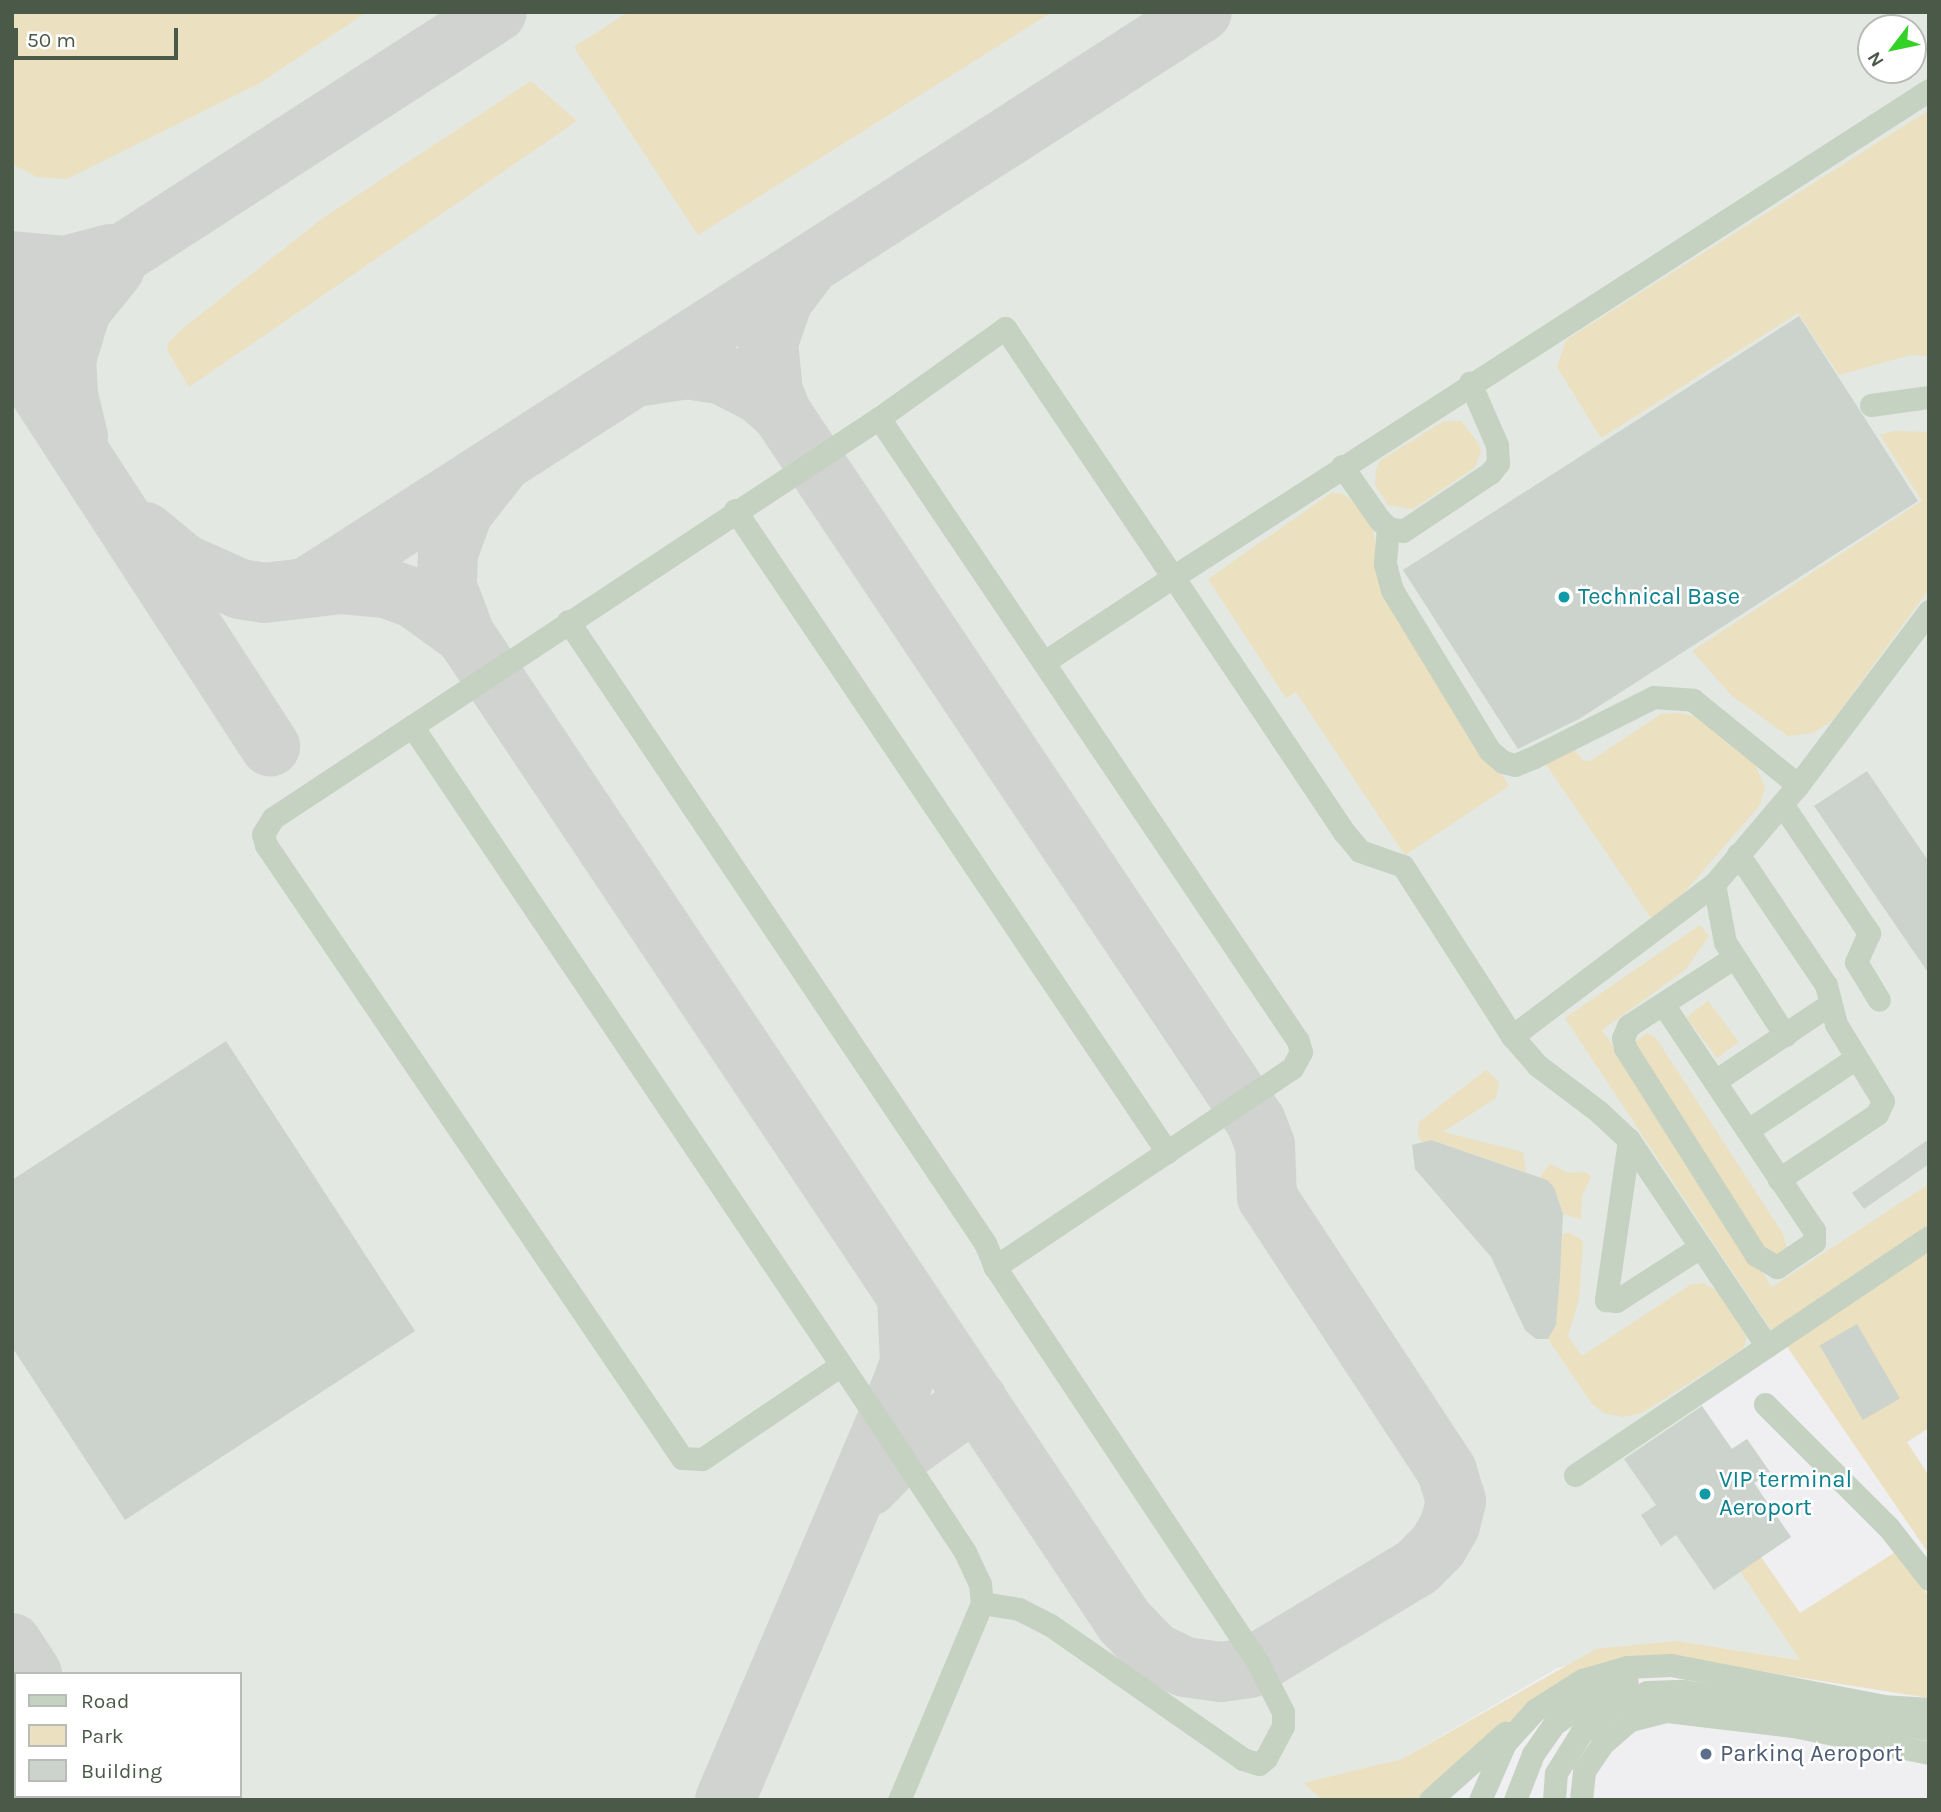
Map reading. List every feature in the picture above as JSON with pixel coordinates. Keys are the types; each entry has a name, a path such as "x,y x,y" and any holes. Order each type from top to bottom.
{"lane":[{"path":"1044,662 1342,466 1929,90"},
{"path":"841,1365 702,1459 682,1458 266,845 267,825 568,621 879,418 1005,328 1344,832 1360,851 1403,866 1512,1036 1536,1065 1598,1111 1629,1140 1767,1346"},
{"path":"1388,528 1403,531 1490,473 1498,463 1497,445 1471,383"},
{"path":"1871,405 1929,397"},
{"path":"879,418 1298,1041 1301,1052 1292,1068 995,1267"},
{"path":"1342,466 1388,528 1385,564 1392,590 1490,751 1503,762 1515,765 1534,757 1654,697 1693,700 1798,785"},
{"path":"735,510 1167,1152"},
{"path":"1512,1036 1714,884 1798,785 1929,611"},
{"path":"568,621 978,1232 995,1267 1259,1665 1283,1712 1283,1727 1266,1758 1259,1764 1243,1759 1050,1625 1018,1609 982,1603"},
{"path":"412,726 965,1552 980,1584 982,1603 899,1800"},
{"path":"1782,804 1869,933 1856,961 1879,1000"},
{"path":"1738,854 1814,966 1836,1024 1881,1094 1882,1108 1779,1179"},
{"path":"1714,884 1725,942 1785,1035"},
{"path":"1663,1004 1816,1237 1777,1267 1756,1255 1625,1048 1628,1027 1663,1004 1733,958"},
{"path":"1715,1081 1830,1004"},
{"path":"1748,1130 1856,1058"},
{"path":"1629,1140 1606,1300 1616,1301 1700,1247"},
{"path":"1575,1475 1929,1237"},
{"path":"1765,1404 1889,1528 1929,1579"},
{"path":"1430,1800 1460,1769 1535,1710 1582,1680 1627,1667 1671,1665 1883,1706"},
{"path":"1516,1800 1533,1754 1554,1724 1604,1689 1632,1679 1680,1676 1883,1706 1929,1709"},
{"path":"1554,1800 1556,1773 1581,1732 1613,1704 1647,1692 1683,1691 1929,1729"},
{"path":"1480,1800 1505,1743 1535,1710"},
{"path":"1581,1800 1584,1771 1602,1744 1630,1720 1667,1711 1793,1726 1929,1753"}],"shaded area":[{"path":"12,12 1929,12 1929,1250 1700,1403 1731,1449 1747,1439 1770,1472 1754,1483 1791,1537 1741,1571 1801,1660 1676,1641 1557,1668 1402,1759 1305,1784 1322,1800 12,1800"}],"green space":[{"path":"12,12 367,12 260,83 67,179 37,177 12,164"},
{"path":"628,12 1052,12 698,235 574,47"},
{"path":"531,81 577,121 189,387 167,350 168,343 182,329 323,218"},
{"path":"1929,110 1929,356 1910,355 1839,375 1798,313 1601,438 1557,367 1566,340"},
{"path":"1444,421 1461,421 1479,444 1481,453 1474,468 1413,509 1388,505 1375,485 1376,469 1381,460"},
{"path":"1895,431 1929,432 1929,589 1833,720 1813,733 1788,736 1732,696 1692,651 1922,501 1880,435"},
{"path":"1331,493 1341,493 1359,505 1373,526 1380,581 1509,786 1405,855 1296,692 1286,698 1208,579"},
{"path":"1661,714 1695,716 1752,758 1765,787 1760,805 1683,894 1651,918 1545,763 1572,746 1583,761 1590,761"},
{"path":"1700,925 1709,936 1685,970 1602,1030 1772,1287 1929,1184 1929,1228 1773,1333 1565,1018"},
{"path":"1708,1001 1739,1042 1717,1058 1686,1017"},
{"path":"1647,1033 1656,1038 1783,1234 1787,1248 1777,1255 1765,1253 1634,1043"},
{"path":"1486,1070 1499,1082 1496,1098 1443,1132 1523,1152 1526,1172 1431,1140 1422,1142 1418,1135 1419,1122"},
{"path":"1550,1164 1568,1173 1586,1172 1591,1177 1582,1196 1581,1219 1563,1214 1554,1187 1540,1177"},
{"path":"1570,1233 1583,1241 1579,1299 1568,1336 1582,1356 1690,1285 1703,1283 1722,1293 1747,1334 1744,1348 1642,1413 1623,1417 1604,1413 1592,1404 1548,1339 1556,1325 1562,1234"},
{"path":"1929,1250 1929,1428 1907,1442 1929,1476 1929,1554 1786,1345"},
{"path":"1897,1551 1929,1597 1929,1698 1672,1657 1523,1709 1422,1800 1322,1800 1304,1783 1402,1759 1596,1649 1676,1641 1800,1660 1740,1571 1761,1557 1800,1613"}],"building":[{"path":"1799,316 1918,501 1579,719 1518,749 1403,570"},
{"path":"1867,771 1929,862 1929,974 1814,806"},
{"path":"226,1041 415,1331 125,1520 12,1347 12,1180"},
{"path":"1929,1139 1929,1164 1864,1209 1852,1193"},
{"path":"1431,1140 1547,1180 1554,1187 1563,1214 1556,1325 1548,1339 1536,1339 1525,1330 1491,1257 1415,1169 1412,1145"},
{"path":"1857,1324 1900,1398 1863,1420 1820,1346"},
{"name":"VIP terminal Aeroport","path":"1702,1406 1732,1449 1747,1439 1770,1472 1754,1483 1791,1537 1714,1590 1676,1535 1661,1546 1641,1515 1656,1505 1624,1459"}],"taxiway":[{"path":"12,325 497,12"},
{"path":"306,588 1202,12"},
{"path":"12,261 65,266 110,254"},
{"path":"78,437 68,395 66,360 81,310 115,268"},
{"path":"497,469 463,512 448,553 447,587 465,635 1124,1621 1154,1652 1185,1667 1221,1672 1249,1668 1417,1567 1438,1546 1450,1525 1456,1501 1447,1471 1267,1197 1265,1145 1256,1122 782,414 773,392 768,343 783,300 806,269"},
{"path":"12,349 270,747"},
{"path":"635,377 687,369 723,375 760,394 782,414"},
{"path":"145,532 184,564 240,589 264,593 341,584 386,588 414,598 465,635"},
{"path":"725,1800 910,1363 907,1297"},
{"path":"869,1486 901,1453 977,1399"},
{"path":"12,1643 31,1672"}],"place":[{"name":"Technical Base","path":"1564,597"},
{"name":"VIP terminal Aeroport","path":"1705,1494"},
{"name":"Parkinq Aeroport","path":"1706,1754"}]}
